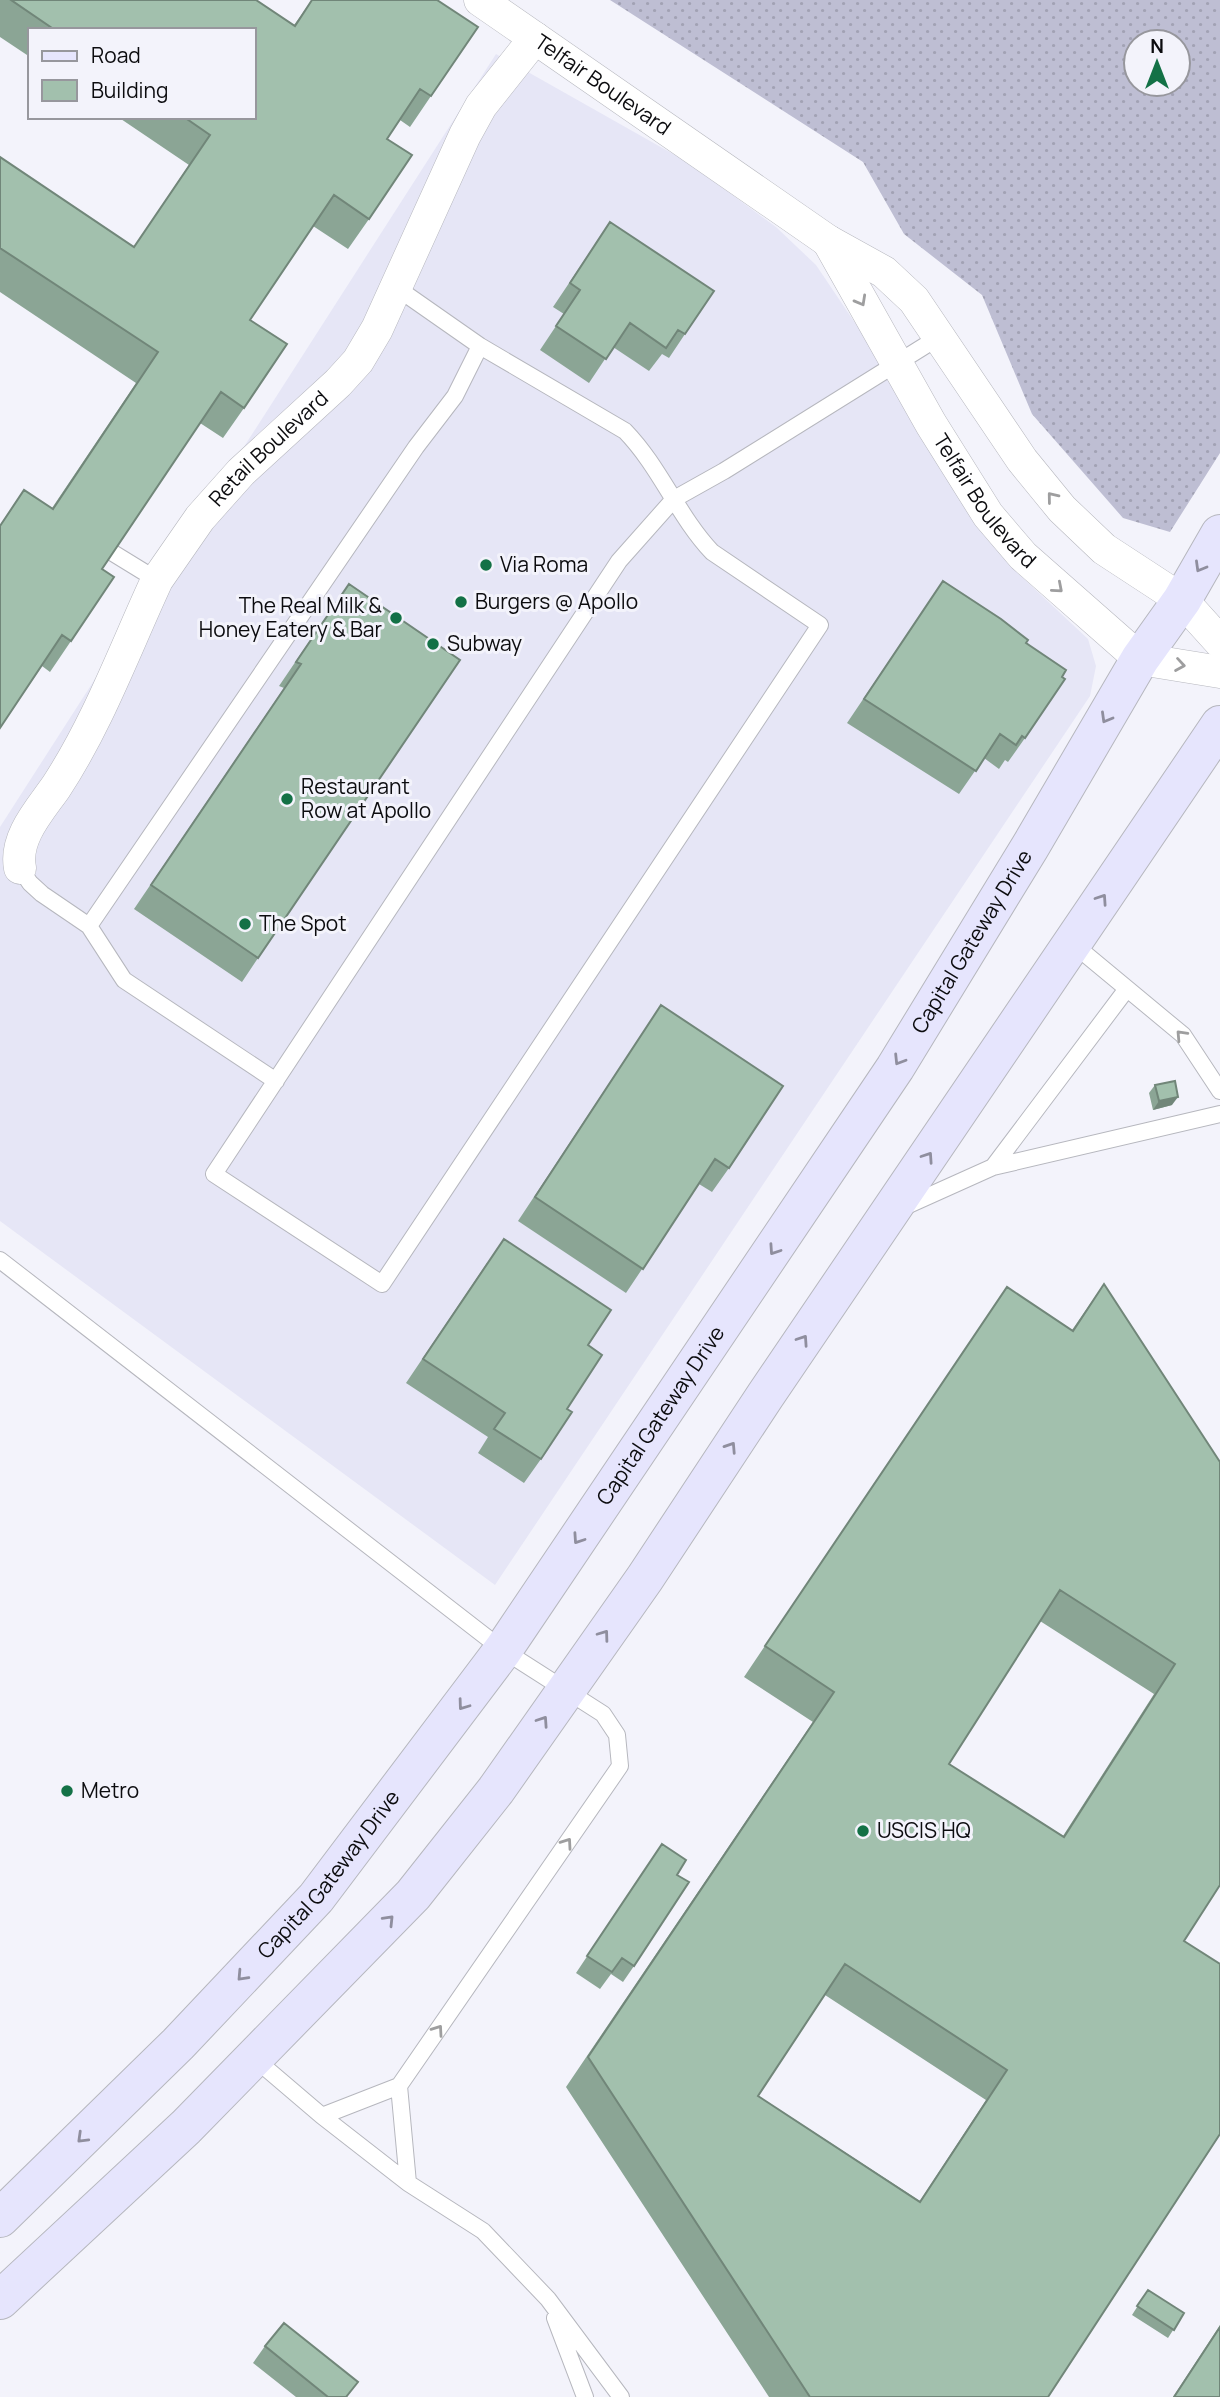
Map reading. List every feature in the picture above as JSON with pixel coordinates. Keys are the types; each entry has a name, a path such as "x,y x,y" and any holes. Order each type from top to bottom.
{"street":[{"name":"Telfair Boulevard","path":"480,0 828,241 895,280 914,300 1022,460 1062,509 1104,549 1182,600 1220,642"},
{"name":"Retail Boulevard","path":"20,868 18,858 27,829 65,773 92,724 157,580 200,518 241,472 338,383 358,361 397,288 465,135 481,106 535,38"},
{"name":"Telfair Boulevard","path":"828,241 897,364 988,515 1023,556 1140,659"},
{"name":"Capital Gateway Drive","path":"3,2215 178,2044 316,1898 503,1650 895,1068 1030,847 1140,659 1182,600 1220,534"},
{"path":"1140,659 1220,672"},
{"path":"0,2300 186,2127 413,1895 496,1790 645,1578 1220,725"}],"lane":[{"path":"397,288 480,346 625,431 643,450 674,499 712,552 820,625 382,1284 214,1174 618,561 674,499 724,471 939,337"},
{"path":"89,926 416,447 455,397 480,346"},
{"path":"113,553 157,580"},
{"path":"20,868 42,894 89,926 124,981 276,1081"},
{"path":"1072,943 1183,1035 1220,1091"},
{"path":"993,1167 1126,990"},
{"path":"890,1214 993,1167 1220,1114"},
{"path":"0,1260 503,1650 603,1714 617,1735 620,1766 399,2086 322,2116"},
{"path":"254,2058 322,2116 408,2183 483,2231 548,2300 621,2397"},
{"path":"399,2086 408,2183"},
{"path":"548,2300 585,2397"}],"shaded area":[{"path":"610,0 1220,0 1220,453 1170,532 1123,518 1032,414 982,295 904,234 863,162"},
{"path":"496,54 689,163 776,227 816,265 915,412 964,507 1009,565 1088,639 1096,666 1090,696 495,1585 0,1221 0,827"}],"building":[{"path":"11,0 256,0 295,26 312,0 437,0 478,27 431,96 420,89 387,139 412,155 369,219 334,195 250,320 287,344 244,408 221,392 102,569 114,577 71,641 62,635 0,728 0,526 24,490 53,509 158,352 0,248 0,157 134,247 210,135 187,119 256,119 256,28 52,28"},
{"path":"610,222 714,291 685,334 678,330 666,348 630,323 606,359 556,326 580,290 570,283"},
{"path":"943,581 1001,619 1028,640 1026,643 1066,670 1062,677 1065,679 1025,738 1022,736 1016,745 1000,734 976,771 864,699"},
{"name":"Restaurant Row at Apollo","path":"349,584 460,660 258,958 151,885 301,664 296,662"},
{"path":"661,1005 783,1086 729,1168 715,1159 643,1269 535,1197"},
{"path":"1175,1081 1178,1097 1159,1101 1155,1085"},
{"path":"504,1239 611,1310 588,1345 602,1355 567,1409 572,1412 541,1459 494,1429 505,1413 423,1359"},
{"name":"USCIS HQ","path":"1104,1284 1220,1462 1220,1885 1184,1941 1220,1964 1220,2134 1048,2397 810,2397 588,2057 834,1692 765,1646 1007,1287 1073,1331","holes":["1060,1590 1175,1664 1064,1837 949,1764","845,1964 1007,2070 920,2202 758,2096"]},
{"path":"662,1844 686,1860 677,1875 689,1882 634,1966 622,1958 612,1972 587,1956"},
{"path":"1148,2290 1184,2313 1174,2330 1137,2306"},
{"path":"284,2323 358,2382 346,2397 328,2397 265,2346"},
{"path":"1220,2327 1220,2397 1174,2397"}],"place":[{"name":"Via Roma","path":"486,565"},
{"name":"Burgers @ Apollo","path":"461,602"},
{"name":"The Real Milk & Honey Eatery & Bar","path":"396,618"},
{"name":"Subway","path":"433,644"},
{"name":"Restaurant Row at Apollo","path":"287,799"},
{"name":"The Spot","path":"245,924"},
{"name":"Metro","path":"67,1791"},
{"name":"USCIS HQ","path":"863,1831"}]}
